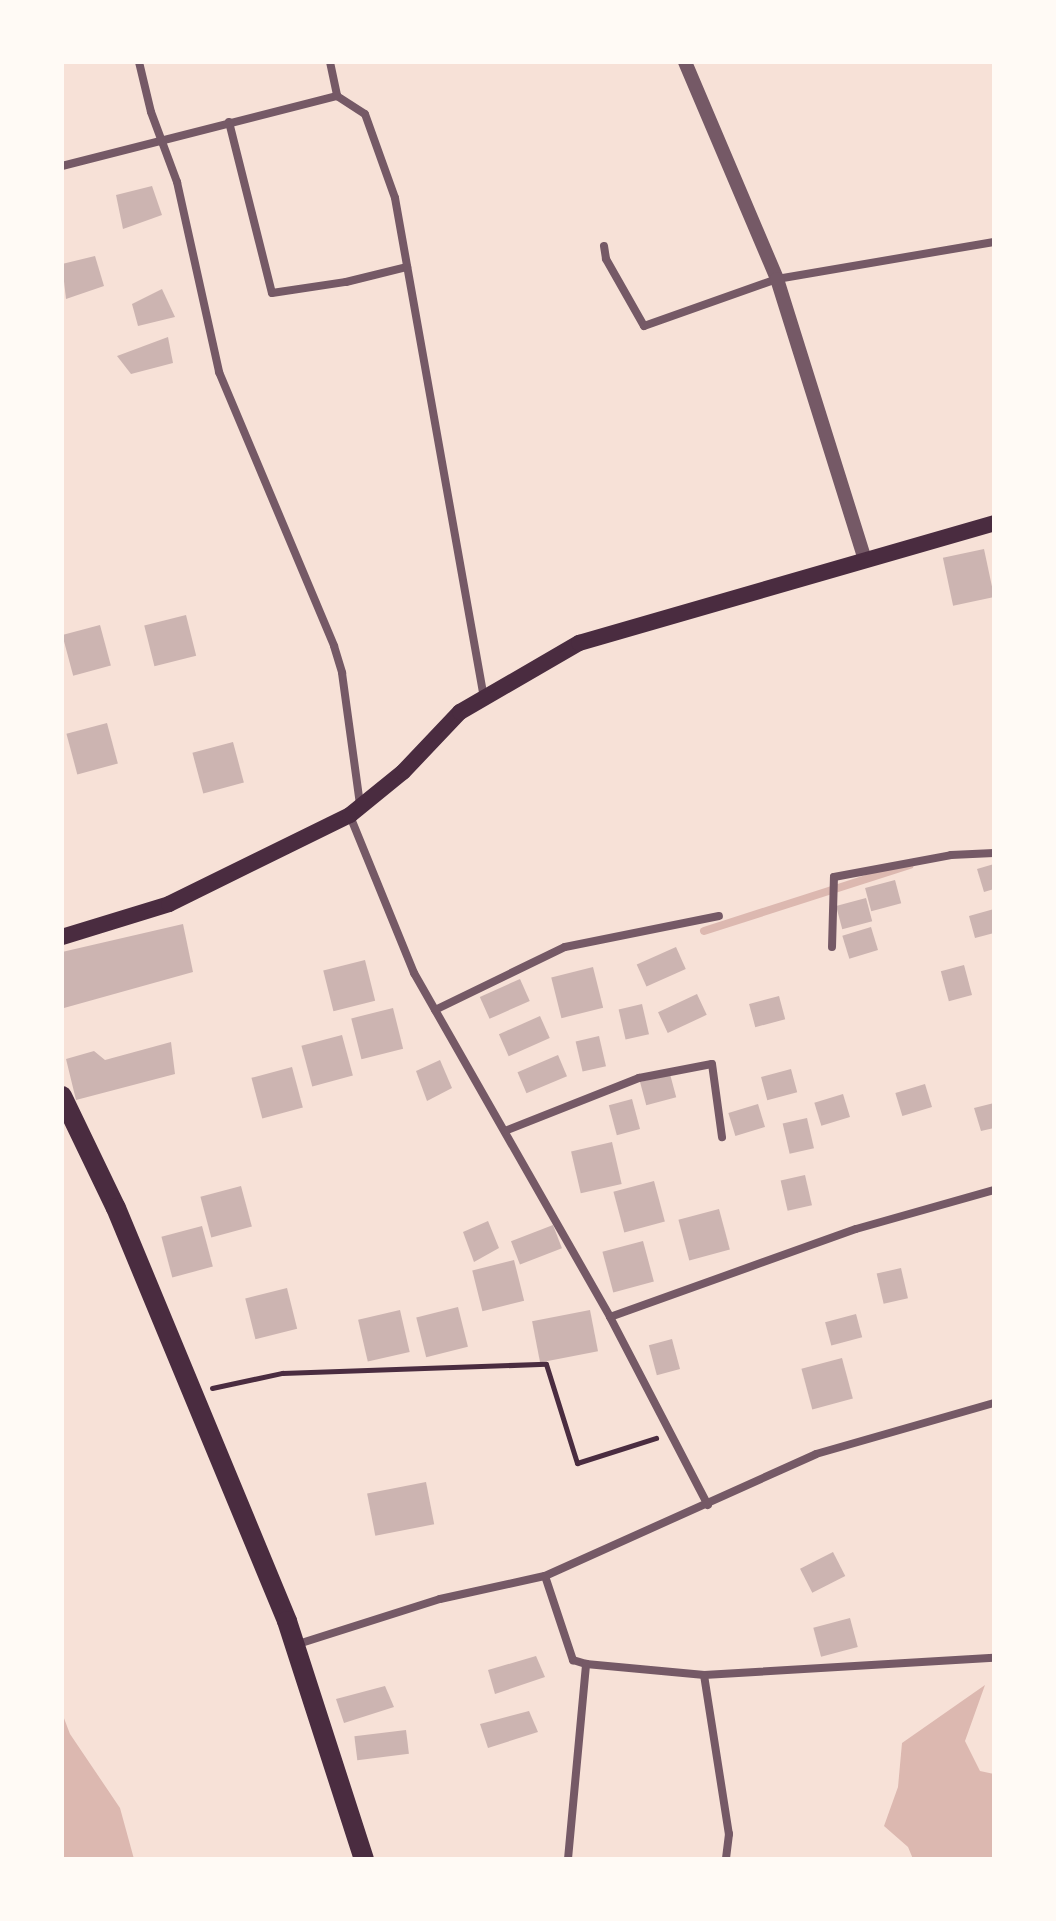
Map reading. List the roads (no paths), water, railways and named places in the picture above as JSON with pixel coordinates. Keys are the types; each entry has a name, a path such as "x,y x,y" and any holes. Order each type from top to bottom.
{"main road":[{"path":"62,937 169,904 355,811 403,772 460,712 579,643 994,523"},
{"path":"62,1096 116,1208 295,1645 364,1859"}],"street":[{"path":"139,62 151,112 177,182 219,372 334,646 342,673 355,811 414,973 610,1317 708,1505"},
{"path":"330,62 337,96 365,114 395,198 484,698"},
{"path":"685,62 777,279 865,560"},
{"path":"62,166 162,138 337,96"},
{"path":"229,122 272,293 346,282 407,267"},
{"path":"604,246 606,259 644,326 777,279 994,242"},
{"path":"832,947 834,877 951,855 994,853"},
{"path":"435,1010 565,947 719,916"},
{"path":"505,1131 639,1078 712,1064 722,1137"},
{"path":"610,1317 856,1229 994,1190"},
{"path":"295,1645 440,1599 545,1576 816,1454 994,1403"},
{"path":"545,1576 573,1660 586,1664 704,1675 994,1658"},
{"path":"568,1859 586,1664"},
{"path":"704,1675 729,1834 726,1859"}],"waterway":[{"path":"704,931 910,865"}]}
